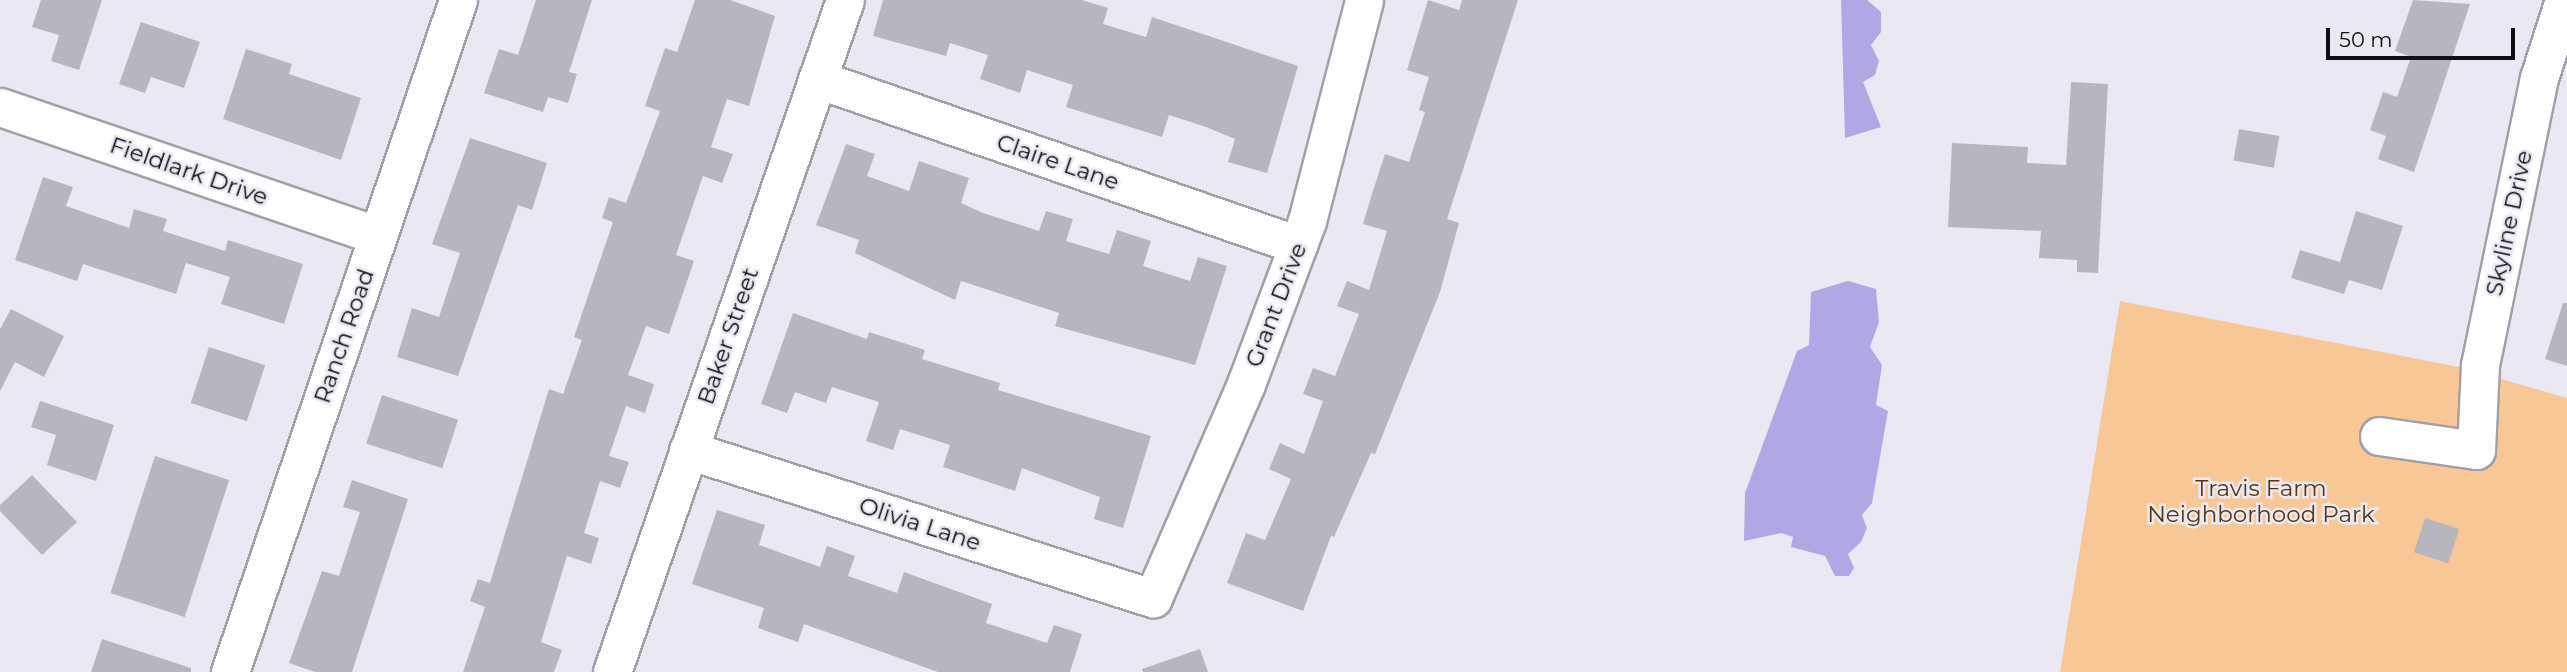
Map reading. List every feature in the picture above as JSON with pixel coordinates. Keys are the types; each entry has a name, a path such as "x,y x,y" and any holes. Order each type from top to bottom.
{"street":[{"name":"Ranch Road","path":"230,672 458,0"},
{"name":"Baker Street","path":"612,672 845,0"},
{"name":"Grant Drive","path":"1153,598 1246,384 1298,245 1364,0"},
{"name":"Skyline Drive","path":"2379,436 2476,450 2480,365 2539,78 2559,40 2564,0"},
{"name":"Claire Lane","path":"817,79 1298,245"},
{"name":"Fieldlark Drive","path":"0,107 378,236"},
{"name":"Olivia Lane","path":"688,450 1153,598"}],"green space":[{"name":"Travis Farm Neighborhood Park","path":"2120,301 2459,367 2567,398 2567,672 2060,672"}],"shaded area":[{"path":"1841,0 1867,0 1881,12 1881,32 1871,45 1879,61 1875,75 1863,82 1881,127 1845,138"},
{"path":"1848,281 1876,289 1879,322 1870,347 1882,365 1876,405 1888,411 1872,503 1862,515 1867,528 1861,542 1848,554 1854,568 1849,576 1835,576 1825,556 1791,547 1793,537 1781,533 1744,541 1745,493 1797,351 1809,345 1811,292"}],"building":[{"path":"41,0 102,0 79,70 51,61 59,35 32,27"},
{"path":"536,0 592,0 569,72 577,74 568,103 548,97 543,112 484,93 499,49 518,55"},
{"path":"695,0 730,0 775,16 749,106 727,99 711,147 733,154 722,183 703,176 676,255 694,261 669,334 646,326 628,375 654,384 645,413 626,406 609,456 629,462 620,488 600,481 584,533 599,538 591,564 567,556 541,642 562,650 554,672 463,672 485,607 470,601 478,579 490,583 549,389 563,394 582,340 574,337 613,222 602,218 609,197 626,203 660,111 645,106 665,48 677,52"},
{"path":"883,0 1082,0 1108,8 1103,24 1146,37 1152,17 1298,66 1267,173 1228,162 1235,139 1206,127 1169,115 1162,137 1066,107 1073,85 1027,70 1020,93 980,79 988,55 950,43 946,56 873,36"},
{"path":"1428,0 1459,10 1462,0 1518,0 1447,219 1459,223 1440,292 1375,454 1371,453 1334,537 1331,536 1303,611 1227,583 1246,533 1265,540 1291,479 1269,469 1280,443 1304,454 1323,401 1303,394 1313,368 1335,376 1359,314 1337,306 1347,281 1369,290 1387,231 1363,224 1371,197 1385,154 1409,162 1425,112 1419,110 1429,77 1407,70"},
{"path":"2413,0 2470,4 2414,172 2378,159 2386,136 2370,130 2383,92 2397,97 2411,57 2395,51"},
{"path":"141,22 200,42 184,88 151,77 145,93 119,84"},
{"path":"246,49 292,64 289,74 361,98 341,160 223,119"},
{"path":"2071,82 2108,84 2098,273 2077,272 2077,260 2039,258 2041,231 1948,227 1952,143 2028,147 2027,163 2066,165"},
{"path":"2239,129 2279,136 2274,168 2233,161"},
{"path":"470,138 547,163 532,210 518,205 458,376 397,357 412,308 439,317 460,253 432,244"},
{"path":"846,144 875,154 867,176 909,191 919,161 969,178 961,203 983,213 1039,231 1046,211 1073,219 1066,241 1109,254 1117,230 1151,241 1143,266 1190,281 1198,257 1227,266 1195,365 1055,326 1059,313 961,281 955,300 855,253 859,240 816,225"},
{"path":"43,177 73,187 66,206 129,228 134,209 167,219 163,231 225,251 228,240 303,264 284,324 221,304 230,277 186,263 176,294 83,264 77,281 15,260"},
{"path":"2356,211 2403,226 2382,290 2349,280 2344,294 2291,278 2300,250 2340,262"},
{"path":"2563,303 2567,303 2567,366 2545,359"},
{"path":"11,309 64,336 44,377 15,362 0,391 0,329"},
{"path":"793,313 867,339 869,332 925,350 922,359 1000,383 998,390 1151,436 1123,528 1094,519 1100,497 1022,468 1015,491 943,467 950,445 900,429 893,450 866,441 879,402 832,387 826,403 795,392 787,413 761,404"},
{"path":"209,347 265,365 247,421 191,403"},
{"path":"382,395 458,420 442,468 366,444"},
{"path":"40,401 114,425 96,481 47,465 56,435 31,427"},
{"path":"155,456 229,480 185,617 111,593"},
{"path":"32,475 77,522 42,555 0,511 0,505"},
{"path":"352,480 408,499 352,672 315,672 289,663 322,571 339,576 360,512 343,507"},
{"path":"717,510 765,525 759,545 820,567 827,546 855,556 848,576 897,593 904,572 992,604 986,623 1047,643 1054,625 1082,634 1070,672 938,672 804,624 798,642 758,628 764,608 692,584"},
{"path":"2425,518 2459,529 2448,563 2414,552"},
{"path":"102,639 191,668 191,672 91,672"},
{"path":"1200,649 1208,672 1143,672 1142,669"}]}
